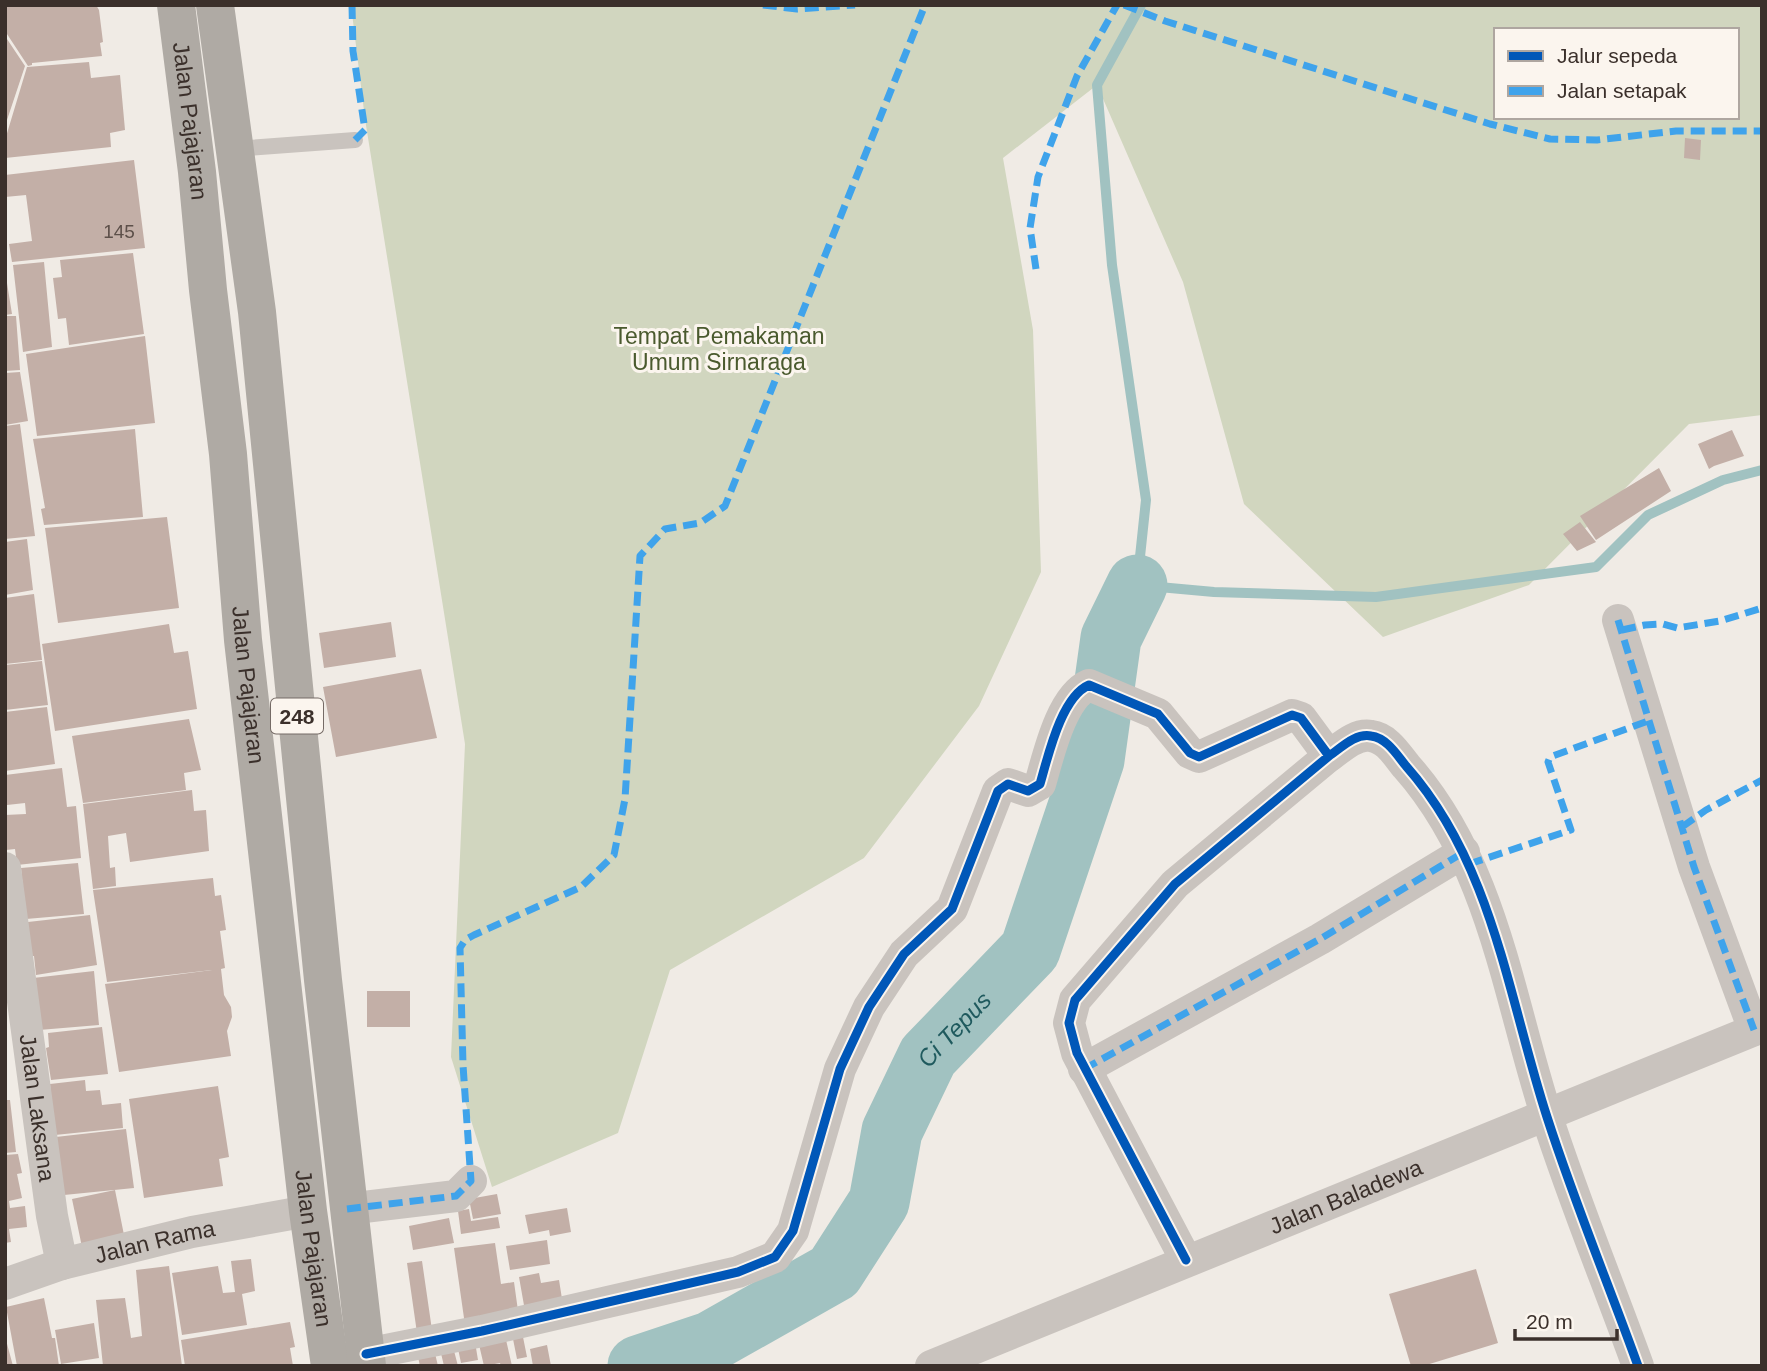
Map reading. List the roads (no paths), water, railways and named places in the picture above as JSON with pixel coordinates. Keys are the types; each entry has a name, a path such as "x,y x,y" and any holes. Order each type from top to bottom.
{"highway":[{"name":"Jalan Pajajaran","path":"176,5 196,159 208,290 228,454 243,640 309,1211 330,1366"},
{"name":"Jalan Pajajaran","path":"215,5 260,339 347,1209 366,1360"}],"street":[{"path":"1618,620 1694,867 1758,1029"},
{"path":"366,1360 738,1272 775,1257 793,1231 840,1069 869,1007 904,954 953,909 998,791 1008,784 1028,791 1040,784 1060,722 1080,689 1089,685 1158,714 1190,753 1199,757 1292,715 1301,718 1329,757"},
{"path":"1186,1260 1084,1069 1069,1023 1075,1000 1175,884 1329,757 1354,739 1371,736 1385,742 1422,784 1464,852 1497,941 1547,1116 1638,1366"},
{"path":"1084,1069 1320,939 1464,852"},
{"name":"Jalan Laksana","path":"5,868 52,1216 62,1264"},
{"name":"Jalan Baladewa","path":"931,1366 1379,1181 1547,1116 1758,1029"},
{"path":"347,1209 456,1196 471,1181"},
{"name":"Jalan Rama","path":"5,1284 62,1264 192,1232 309,1211"}],"lane":[{"path":"235,149 355,140"}],"waterway":[{"path":"1141,5 1097,85 1112,265 1146,500 1137,585 1214,592 1376,597 1596,567 1648,515 1723,480 1762,470"},
{"name":"Ci Tepus","path":"638,1366 710,1342 834,1272 879,1202 892,1131 928,1056 1030,950 1094,760 1111,638 1137,585"}],"park label":[{"name":"Tempat Pemakaman Umum Sirnaraga","path":"719,349"}]}
